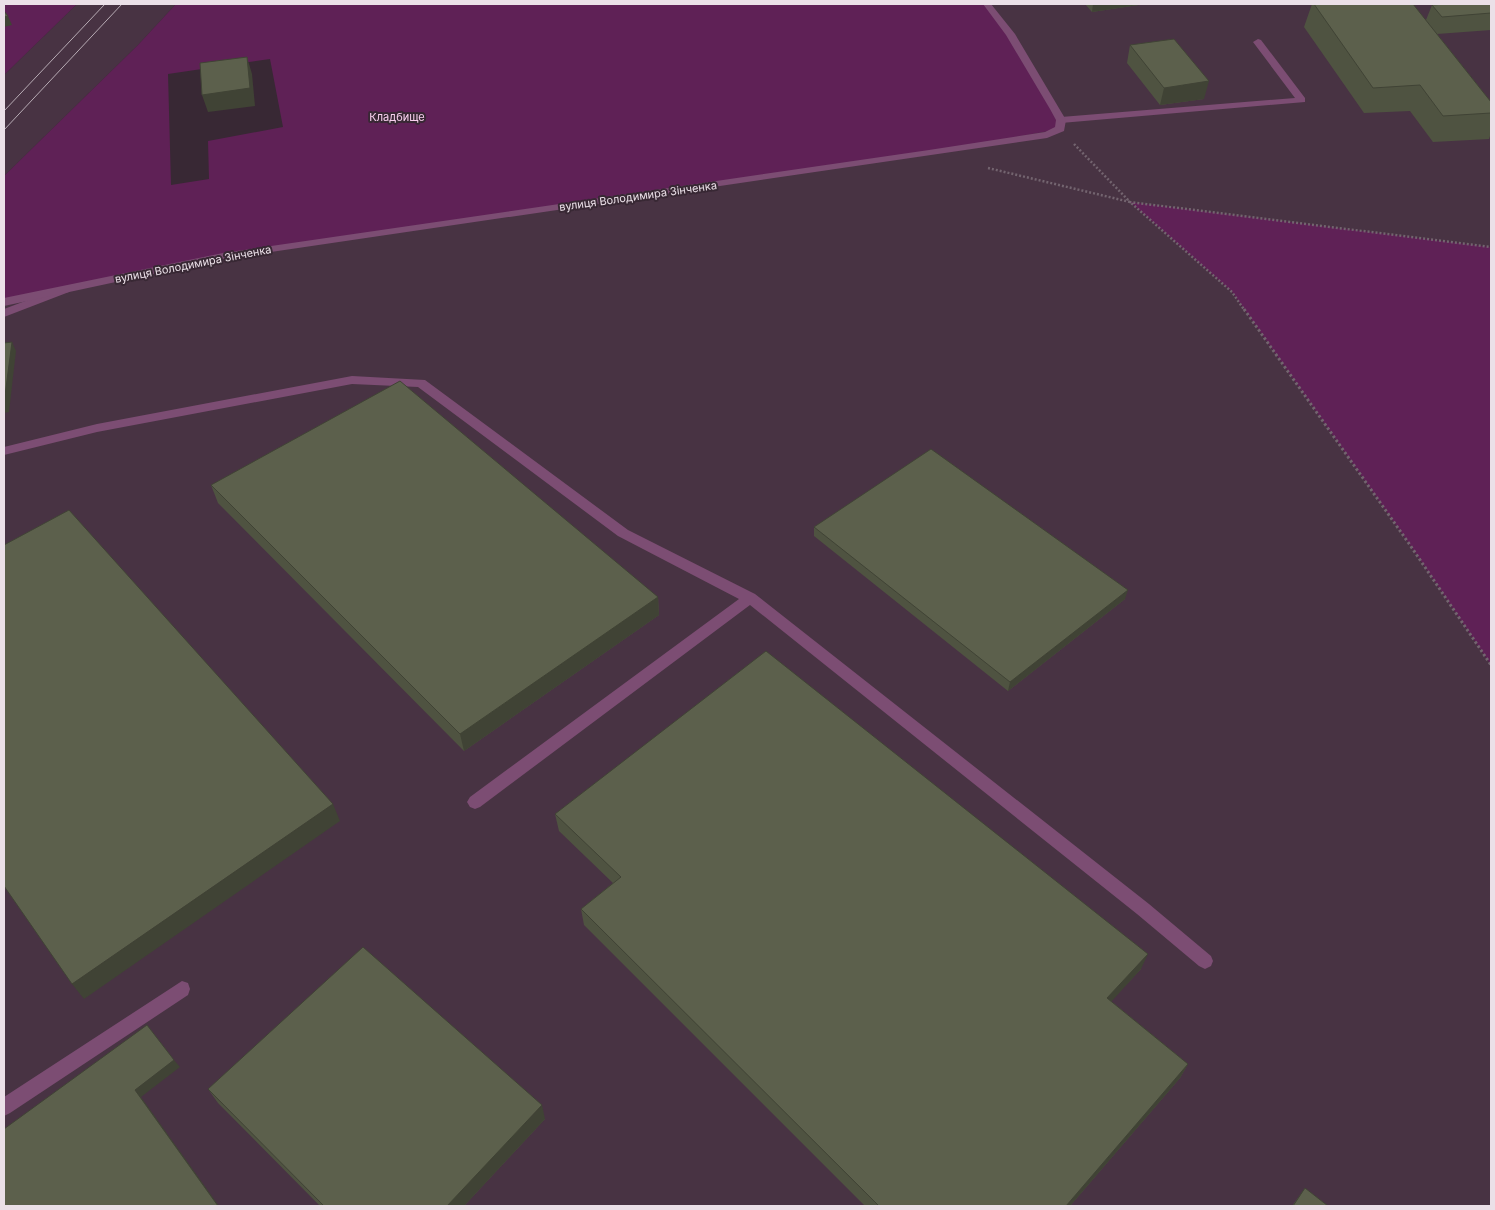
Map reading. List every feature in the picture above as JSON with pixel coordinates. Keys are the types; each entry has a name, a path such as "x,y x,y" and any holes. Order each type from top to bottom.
{"street":[{"path":"987,4 1010,34 1060,125"},
{"name":"вулиця Володимира Зінченка","path":"70,288 223,256 1047,135 1060,125 1302,100 1258,42"},
{"path":"4,302 70,288"},
{"path":"4,313 70,288"},
{"path":"4,451 97,428 352,380 421,383 623,533 750,598 1205,960"},
{"path":"475,802 750,598"},
{"path":"4,1107 182,989"}],"path":[{"path":"1060,125 1130,202 1232,292 1410,545 1491,665"},
{"path":"987,167 1130,202 1491,247"}],"shaded area":[{"path":"77,4 176,4 138,45 4,176 4,75"},
{"path":"987,4 1491,4 1491,247 1131,203 1232,292 1410,545 1491,665 1491,1206 4,1206 4,302 223,256 1010,34"}],"green space":[{"path":"4,4 77,4 4,75"},
{"name":"Кладбище","path":"176,4 987,4 1010,34 1055,109 1060,129 929,153 223,256 4,302 4,176 138,45","holes":["270,59 283,127 208,141 209,179 171,185 168,74"]},
{"path":"1130,202 1491,247 1491,665 1410,545 1232,292"}],"building":[{"path":"1314,4 1413,4 1491,102 1491,113 1443,116 1420,85 1373,88"},
{"path":"1491,4 1491,13 1442,17 1432,5"},
{"path":"1174,39 1209,81 1164,88 1130,45"},
{"path":"247,57 250,88 202,95 200,63"},
{"path":"12,342 4,403 4,343"},
{"path":"400,381 658,597 460,734 211,485"},
{"path":"931,449 1128,590 1010,682 814,527"},
{"path":"69,510 333,804 72,984 4,886 4,545"},
{"path":"766,651 1148,954 1107,998 1188,1064 1066,1206 879,1206 581,909 621,877 555,814"},
{"path":"363,947 542,1105 447,1206 324,1206 208,1089"},
{"path":"147,1025 174,1060 135,1090 218,1206 4,1206 4,1129"},
{"path":"1305,1188 1328,1206 1293,1206"}],"tram line":[{"path":"4,111 105,4"},
{"path":"4,130 122,4"}]}
